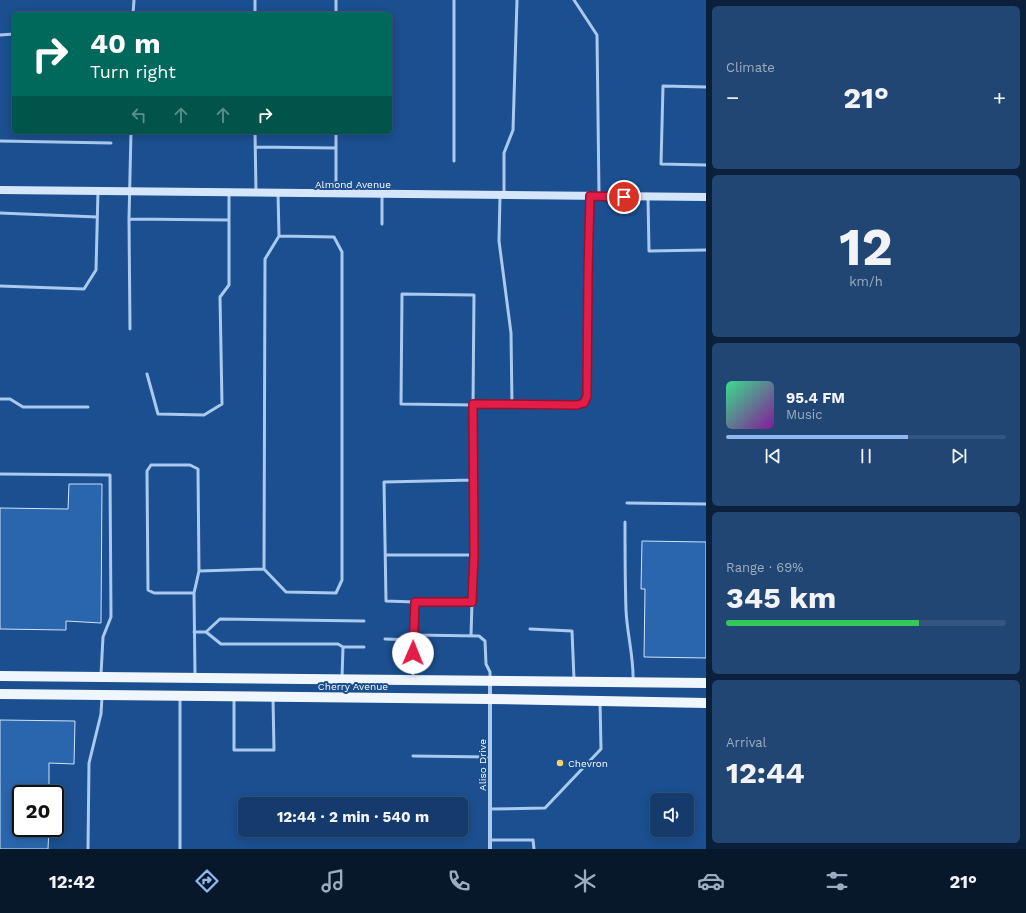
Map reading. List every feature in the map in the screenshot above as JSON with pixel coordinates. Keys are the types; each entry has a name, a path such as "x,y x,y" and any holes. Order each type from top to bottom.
{"main road":[{"name":"Cherry Avenue","path":"0,676 342,680 413,680 490,676 574,682 706,683"},
{"name":"Cherry Avenue","path":"0,694 490,699 706,703"}],"street":[{"name":"Almond Avenue","path":"0,190 706,198"},
{"name":"Aliso Drive","path":"490,676 490,849"}],"lane":[{"path":"133,12 134,0"},
{"path":"255,0 255,12"},
{"path":"336,0 336,12"},
{"path":"454,0 454,161"},
{"path":"512,405 511,333 499,240 504,153 513,130 517,0"},
{"path":"574,0 597,35 599,197"},
{"path":"0,35 12,34"},
{"path":"706,87 663,86 662,164 706,165"},
{"path":"130,329 129,219 131,134"},
{"path":"255,134 256,193"},
{"path":"336,134 336,194"},
{"path":"0,141 111,143"},
{"path":"255,147 336,148"},
{"path":"0,286 84,289 96,270 98,191"},
{"path":"147,374 158,414 204,416 222,404 220,297 229,285 229,193"},
{"path":"278,193 279,236 265,259 264,569 286,592 336,593 342,580 342,252 334,237 279,236"},
{"path":"382,194 382,224"},
{"path":"472,636 474,555 473,404 474,295 402,294 401,404 473,404 577,405 584,403 587,396 590,196"},
{"path":"648,197 649,251 706,250"},
{"path":"0,213 97,217"},
{"path":"129,219 229,220"},
{"path":"0,399 10,399 23,407 88,407"},
{"path":"194,593 154,593 148,590 147,471 151,465 190,465 198,469 199,571 194,593 195,678"},
{"path":"0,474 110,475 111,617 103,637 101,677"},
{"path":"472,602 386,602 384,482 473,480"},
{"path":"626,503 706,504"},
{"path":"625,522 626,610 630,652 634,668 633,682"},
{"path":"385,555 474,555"},
{"path":"199,571 264,569"},
{"path":"413,680 415,602"},
{"path":"206,632 220,619 364,621"},
{"path":"530,629 572,631 574,682"},
{"path":"194,632 206,632 220,644 338,644 343,647 364,647"},
{"path":"414,635 479,636 485,641 486,664 490,676"},
{"path":"385,639 413,640"},
{"path":"342,680 343,647"},
{"path":"88,849 89,763 101,714 102,696"},
{"path":"180,696 180,849"},
{"path":"234,696 234,750 274,750 273,697"},
{"path":"490,809 545,808 601,749 600,701"},
{"path":"413,756 490,757"},
{"path":"490,840 534,840 534,849"}],"building":[{"path":"69,484 102,484 101,623 66,621 66,630 0,629 0,508 68,509"},
{"path":"642,541 706,542 706,658 644,657 645,589 641,589"},
{"path":"0,720 75,721 74,764 49,763 49,785 12,785 12,837 49,837 48,849 0,849"}],"place":[{"name":"Chevron","path":"560,763"}],"route":[{"path":"413,653 415,602 472,602 474,555 473,404 577,405 584,403 587,396 588,384 588,243 590,196 624,197"}]}
